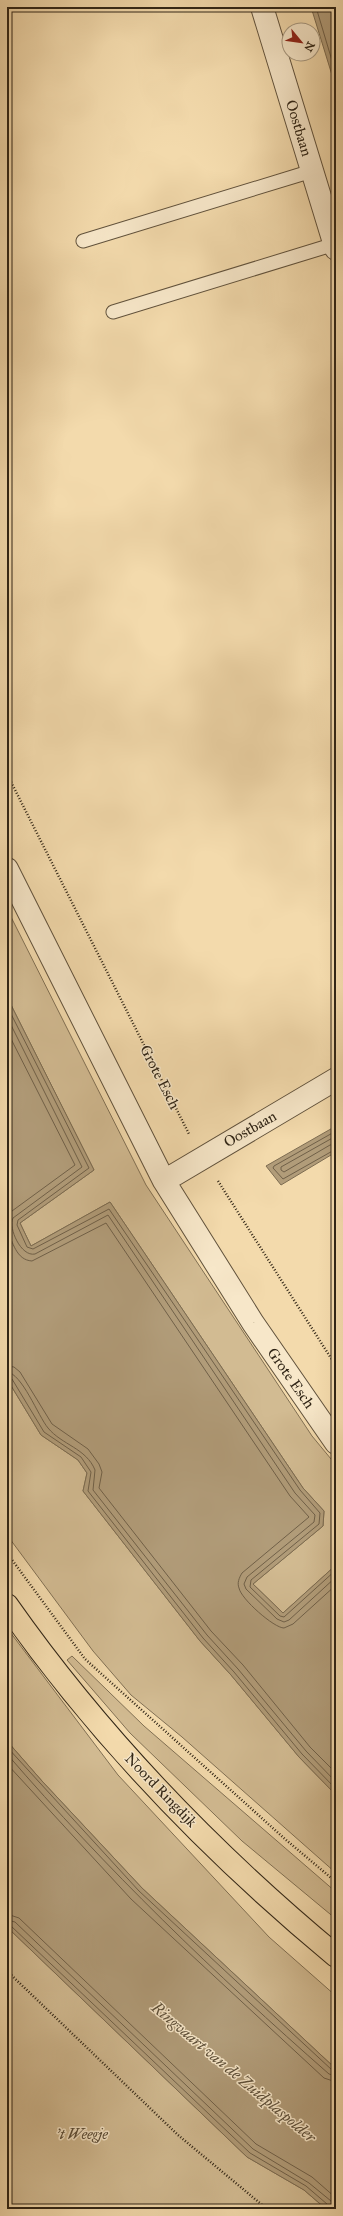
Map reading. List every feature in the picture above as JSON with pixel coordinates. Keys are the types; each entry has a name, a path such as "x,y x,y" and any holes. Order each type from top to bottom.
{"main road":[{"name":"Noord Ringdijk","path":"7,1605 60,1675 129,1758 252,1881 336,1956"}],"street":[{"name":"Oostbaan","path":"262,7 335,246"},
{"name":"Grote Esch","path":"7,869 164,1181 253,1323 336,1443"},
{"name":"Oostbaan","path":"164,1181 336,1079"}],"lane":[{"path":"83,241 312,171"},
{"path":"113,312 335,246"}],"path":[{"name":"Grote Esch","path":"7,774 201,1158 336,1366"},
{"path":"7,1553 85,1659 285,1839 336,1882"},
{"path":"7,1971 178,2135 268,2209"}],"green space":[{"path":"7,909 146,1185 312,1436 336,1465 336,1565 283,1613 253,1584 323,1526 324,1511 303,1488 110,1202 31,1246 20,1223 94,1170 7,997"},
{"path":"7,1379 41,1435 78,1460 87,1473 83,1491 200,1641 231,1675 299,1757 336,1795 336,1873 182,1737 131,1695 93,1651 7,1535"},
{"path":"7,1628 118,1775 269,1937 336,1996 336,2069 142,1888 42,1781 7,1741"},
{"path":"72,1656 144,1726 336,1892 336,1919 242,1841 130,1733 67,1660"},
{"name":"'t Weegje","path":"7,1927 247,2157 304,2190 326,2209 7,2209"}],"water":[{"path":"311,7 330,7 336,29 336,88 321,39 321,22 316,22"},
{"path":"7,997 94,1170 20,1223 31,1246 110,1202 303,1488 324,1511 323,1526 253,1584 283,1613 336,1565 336,1795 299,1757 231,1675 200,1641 83,1491 87,1473 78,1460 41,1435 7,1379"},
{"path":"336,1126 336,1152 281,1185 266,1166"},
{"name":"Ringvaart van de Zuidplaspolder","path":"7,1741 42,1781 142,1888 336,2069 336,2209 326,2209 304,2190 247,2157 7,1927"}]}
